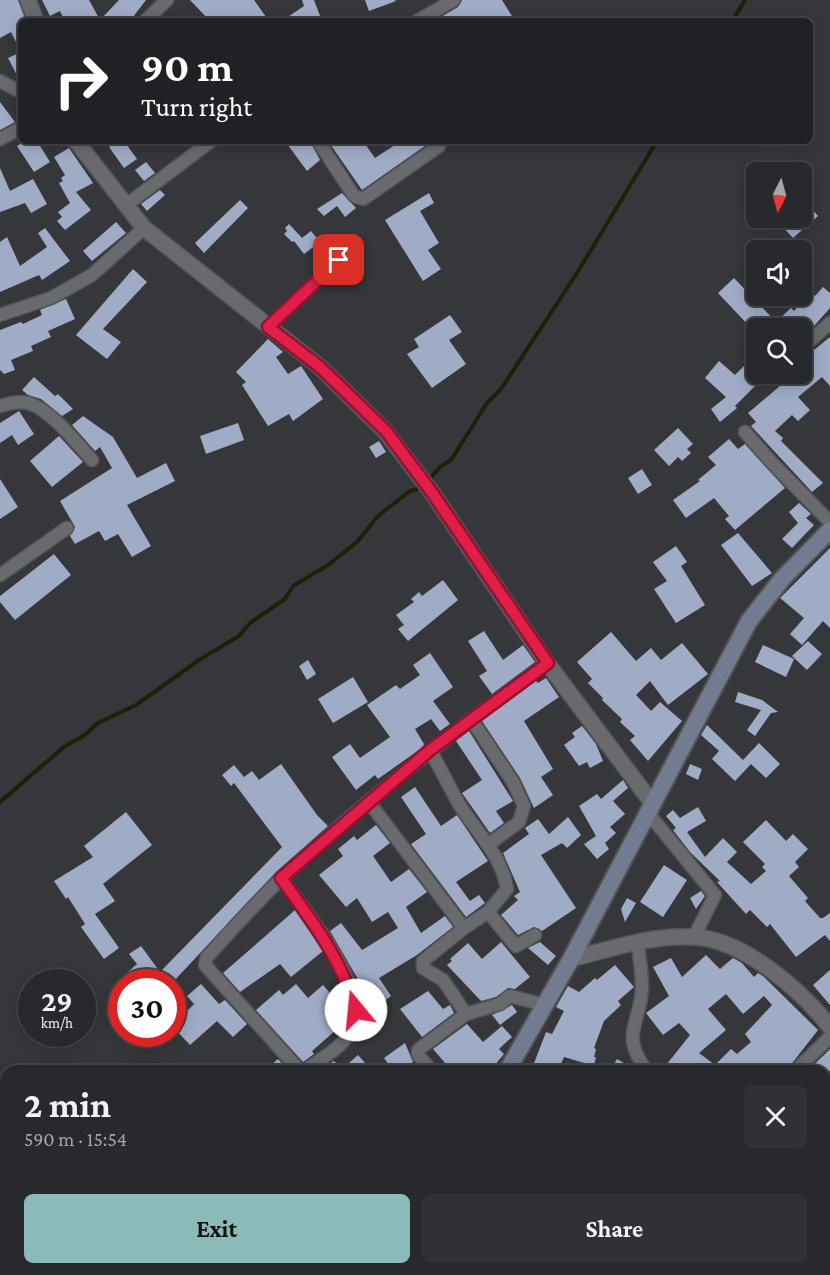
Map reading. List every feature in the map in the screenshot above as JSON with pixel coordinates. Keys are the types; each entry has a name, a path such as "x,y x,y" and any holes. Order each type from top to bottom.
{"main road":[{"path":"510,1065 571,959 749,621 782,579 830,530"}],"street":[{"path":"28,0 35,18"},
{"path":"148,18 167,0"},
{"path":"422,18 454,0"},
{"path":"0,81 18,90"},
{"path":"0,139 18,130"},
{"path":"78,144 144,228 320,367 386,431 433,494 650,808 715,895 694,936"},
{"path":"125,206 207,144"},
{"path":"320,144 354,196 363,199 439,146"},
{"path":"0,315 51,298 92,275 144,228"},
{"path":"268,327 339,260"},
{"path":"812,339 830,323"},
{"path":"0,406 15,402 30,404 70,434 92,460"},
{"path":"745,432 830,522"},
{"path":"0,575 67,528"},
{"path":"295,1065 205,965 207,957 281,878 369,802 430,750 548,663"},
{"path":"471,719 513,782 524,806 519,822 489,844"},
{"path":"430,750 460,806 489,844 506,878 507,889 488,912 464,928 423,962 423,968 442,980 466,1014"},
{"path":"369,802 464,928"},
{"path":"281,878 332,950 350,986 356,1010 352,1030 339,1045 312,1065"},
{"path":"488,912 516,946 535,935"},
{"path":"571,959 638,943 694,936 727,944 759,962 791,987 829,1026 800,1065"},
{"path":"638,943 642,987 632,1026 636,1056 643,1065"},
{"path":"427,1065 418,1055 418,1050 466,1014 500,1004 510,996 545,1005"}],"building":[{"path":"0,0 18,0 25,18 18,18 18,46 11,32 0,38"},
{"path":"42,0 89,0 99,18 64,18 60,11 50,16"},
{"path":"119,0 146,0 132,18 102,18"},
{"path":"190,0 254,0 267,18 207,18"},
{"path":"302,0 314,0 321,18 286,18 304,6"},
{"path":"365,0 395,0 396,1 369,11"},
{"path":"462,0 502,0 513,18 439,18 458,7"},
{"path":"18,53 18,77 8,58"},
{"path":"0,102 15,122 0,130"},
{"path":"39,144 50,162 34,172 17,146"},
{"path":"114,144 126,144 137,159 124,168 109,147"},
{"path":"287,144 312,144 320,160 307,171"},
{"path":"330,144 365,144 375,158 396,144 428,144 362,190"},
{"path":"69,148 93,183 76,192 91,210 65,230 57,221 62,217 58,212 70,203 59,183 63,181 61,178 65,175 54,157"},
{"path":"146,162 155,173 144,181 135,170"},
{"path":"0,168 10,191 33,179 47,204 31,213 25,203 0,212"},
{"path":"160,190 165,195 147,211 141,204"},
{"path":"342,193 356,208 345,217 337,206 324,216 317,209"},
{"path":"429,193 434,203 420,211 439,243 428,250 441,269 423,281 385,220"},
{"path":"240,200 248,208 204,253 195,243"},
{"path":"812,209 818,216 812,221"},
{"path":"116,222 126,233 92,261 83,251"},
{"path":"289,224 302,238 311,231 320,242 304,254 294,241 292,242 284,234"},
{"path":"45,228 70,261 42,280 39,275 0,292 0,242 7,237 20,266 47,247 38,233"},
{"path":"784,228 804,228 793,238"},
{"path":"133,269 147,282 103,329 121,342 107,359 76,335"},
{"path":"734,278 746,291 746,306 761,306 772,318 746,318 746,323 718,293"},
{"path":"823,287 830,293 830,308 814,326 812,318 780,318 791,308 794,311 798,306 812,306 812,293 815,296"},
{"path":"66,299 75,319 48,331 51,337 31,346 33,351 11,360 15,370 4,374 0,370 0,330 21,322 23,324 42,315 40,310"},
{"path":"450,315 462,332 449,340 466,364 432,388 407,354 419,347 414,339"},
{"path":"830,337 830,386 822,377 798,397 810,410 798,421 792,415 775,431 783,438 781,441 823,483 812,492 751,426 756,422 748,413 782,384 812,384 812,352"},
{"path":"268,339 283,352 276,357 288,374 301,366 323,399 293,421 289,414 268,426 242,385 246,382 236,372"},
{"path":"719,361 735,375 746,364 746,384 757,384 735,406 737,408 720,422 711,409 726,397 705,378"},
{"path":"34,377 55,396 58,394 73,409 62,416 41,399 28,395 22,390"},
{"path":"19,411 34,434 18,445 12,435 0,443 0,423"},
{"path":"83,416 113,437 137,478 166,463 175,481 127,505 151,546 132,557 118,534 105,541 99,531 75,544 70,536 75,527 60,501 112,468 100,447 95,451 72,425"},
{"path":"238,423 244,440 206,454 200,436"},
{"path":"678,428 693,444 687,449 691,453 682,461 678,457 669,466 654,450"},
{"path":"59,436 83,462 52,487 30,461"},
{"path":"729,439 738,449 745,444 785,488 735,530 725,519 729,516 714,498 686,518 673,500 700,481 698,480 716,465 708,457"},
{"path":"379,441 386,452 376,458 369,447"},
{"path":"642,469 652,485 638,494 628,478"},
{"path":"0,479 18,507 0,519"},
{"path":"799,503 811,514 806,518 814,525 792,548 782,539 798,523 789,512"},
{"path":"738,533 772,573 752,586 721,545"},
{"path":"676,546 687,562 681,566 705,605 676,623 654,589 667,581 653,562"},
{"path":"830,548 830,628 823,621 802,645 790,634 804,618 780,598"},
{"path":"54,554 71,575 15,620 0,602 0,596"},
{"path":"443,580 458,600 408,641 398,629 404,625 396,615 414,602 411,599 419,592 422,596"},
{"path":"484,631 503,660 523,645 535,662 492,694 479,676 487,671 468,641"},
{"path":"611,632 636,661 651,648 661,660 682,643 708,674 668,705 650,681 636,695 651,711 660,702 682,721 648,761 630,740 635,736 620,722 622,719 588,683 592,679 577,662"},
{"path":"808,641 822,654 807,670 792,656"},
{"path":"763,645 794,659 786,677 755,662"},
{"path":"430,653 453,687 433,701 450,724 440,731 431,719 415,729 424,744 423,747 378,779 375,775 356,790 332,757 350,744 360,758 390,737 367,705 396,685 400,689 420,675 413,665"},
{"path":"308,660 316,674 307,680 299,666"},
{"path":"353,677 368,702 333,723 318,699"},
{"path":"546,678 559,697 524,721 553,769 541,777 553,795 534,808 520,778 482,721 536,681 538,683"},
{"path":"738,692 762,700 778,712 771,713 755,736 747,730 761,710 735,702"},
{"path":"707,725 743,760 759,743 780,764 766,778 751,764 735,781 712,759 719,751 701,735"},
{"path":"582,726 596,744 603,761 590,768 587,762 579,766 564,745 575,737 572,733"},
{"path":"469,731 513,801 496,811 504,823 490,833 462,793 482,780 456,741"},
{"path":"281,764 317,815 328,826 276,872 185,969 163,969 282,847 234,783 231,786 222,775 234,765 244,777 252,771 259,780"},
{"path":"690,764 702,769 698,780 686,774"},
{"path":"623,780 628,788 613,801 625,814 610,827 616,833 605,843 609,849 597,859 584,844 596,836 579,806 597,794 601,799"},
{"path":"415,787 441,826 457,815 488,861 456,882 470,901 479,895 485,903 466,917 411,844 426,834 401,797"},
{"path":"698,807 706,821 687,832 705,857 723,838 737,852 727,862 751,884 766,871 762,867 765,864 743,842 766,820 786,841 793,834 808,849 795,862 799,867 789,876 808,898 805,901 820,918 830,913 830,941 825,935 796,957 770,924 767,927 750,910 746,914 717,882 720,881 690,852 673,830 676,828 666,816 673,810 680,818"},
{"path":"126,812 152,845 103,884 115,901 95,914 119,948 104,959 81,927 85,924 68,897 66,899 54,881 93,857 84,846"},
{"path":"568,817 581,835 567,848 562,843 541,855 576,908 542,931 534,927 518,935 501,915 518,900 514,896 520,892 503,853 529,834 525,828 538,819 549,834"},
{"path":"376,825 390,843 373,856 391,882 409,869 427,892 406,907 421,933 445,916 453,927 417,955 379,978 391,996 382,1003 378,996 374,999 366,987 363,988 330,931 341,923 362,950 398,928 388,912 372,922 357,898 346,907 319,875 343,856 338,849 354,836 357,840"},
{"path":"664,865 687,880 663,917 640,902"},
{"path":"701,891 705,896 696,909 690,898"},
{"path":"627,898 636,903 625,922 621,909"},
{"path":"295,910 323,951 291,977 280,964 240,992 223,973"},
{"path":"501,942 530,977 515,989 508,988 496,997 481,1001 447,965 452,961 450,959 468,943 482,959"},
{"path":"540,942 556,956 548,965 528,948"},
{"path":"141,946 158,969 131,969 137,964 129,954"},
{"path":"706,955 720,969 733,958 742,963 754,977 758,973 763,976 818,1030 791,1065 715,1065 668,1065 690,1035 679,1023 663,1035 646,1013 669,996 653,967 671,958 682,977","holes":["726,994 743,1014 764,996 772,1005 745,1034 751,1042 737,1054 731,1049 715,1065 699,1053 726,1030 708,1009"]},
{"path":"615,965 634,987 618,1001 621,1005 604,1021 594,1048 596,1049 594,1065 564,1057 561,1065 533,1065 546,1032 552,1034 564,1011 556,1007 568,986 579,992 595,978 597,980"},
{"path":"830,970 830,1005 813,985"},
{"path":"201,984 219,1004 225,1000 247,1024 233,1037 217,1021 190,1045 186,1041 186,1012 194,1004 187,996"},
{"path":"296,984 308,998 323,985 346,1011 344,1023 303,1062 256,1010 279,990 283,995"},
{"path":"428,991 443,1009 450,1005 454,1013 422,1037 400,1009"},
{"path":"512,1005 517,1012 500,1025 492,1015"},
{"path":"467,1024 483,1042 502,1026 512,1037 499,1049 504,1054 495,1065 447,1065 433,1049"},
{"path":"405,1043 413,1062 409,1065 389,1065 384,1058"},
{"path":"830,1049 830,1065 813,1065"},
{"path":"358,1055 367,1065 347,1065"},
{"path":"278,1059 284,1065 271,1065"},
{"path":"617,1059 627,1065 614,1065"}],"waterway":[{"path":"734,18 745,0"},
{"path":"427,482 441,466 451,460 487,403 501,389 577,273 655,144"},
{"path":"0,802 64,747 86,734 98,723 136,705 199,660 239,636 250,623 285,599 293,586 328,565 357,542 378,516 410,491 422,488"}],"route":[{"path":"339,260 268,327 320,367 386,431 433,494 455,530 548,663 430,750 281,878 332,950 350,986 356,1010"}]}
